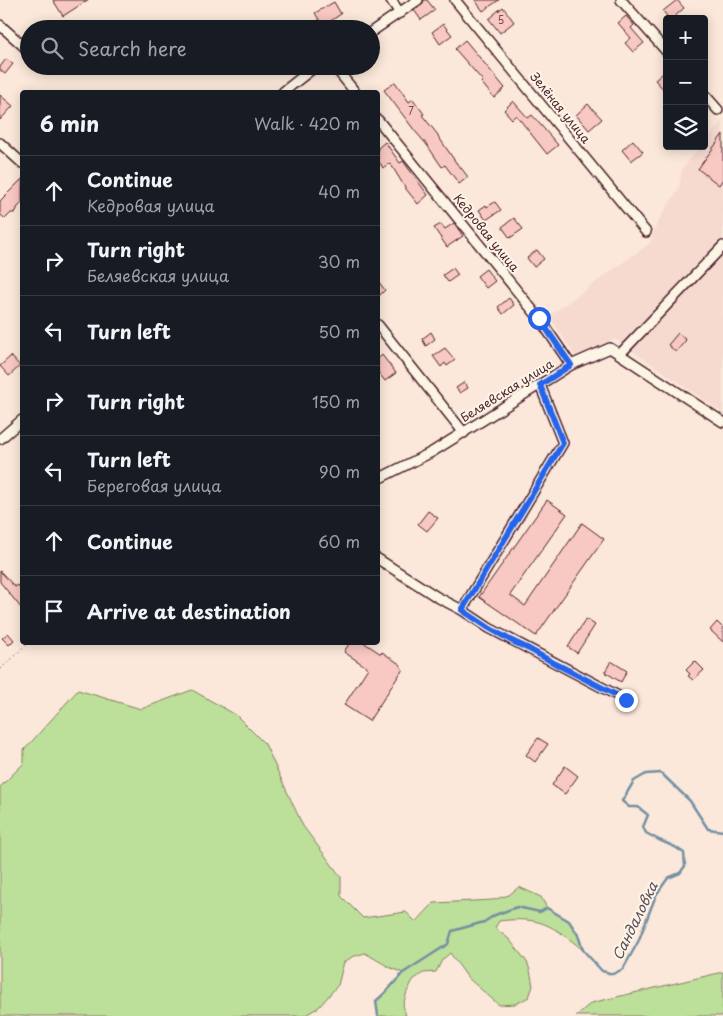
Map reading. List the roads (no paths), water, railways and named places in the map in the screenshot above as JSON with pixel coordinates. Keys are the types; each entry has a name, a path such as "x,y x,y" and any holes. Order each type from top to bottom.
{"street":[{"path":"391,0 400,13"},
{"path":"380,26 418,0"},
{"name":"Зелёная улица","path":"455,0 646,232"},
{"path":"621,0 663,47"},
{"path":"0,25 20,43"},
{"path":"286,90 305,75"},
{"path":"341,75 353,90"},
{"path":"708,99 718,110"},
{"name":"Кедровая улица","path":"380,122 539,318 571,365"},
{"path":"0,143 20,161"},
{"path":"723,246 620,354 723,422"},
{"path":"380,328 464,433"},
{"name":"Беляевская улица","path":"380,478 432,452 571,365 610,348 620,354"},
{"path":"462,610 563,443 540,385"},
{"path":"0,439 20,422"},
{"path":"380,560 436,597 462,610 489,628 626,700"}],"waterway":[{"name":"Сандаловка","path":"378,1016 376,1001 403,973 448,944 452,931 484,922 495,915 517,907 540,912 547,908 569,921 578,935 583,950 602,971 613,974 623,969 638,942 656,895 668,878 680,873 685,866 684,853 646,833 643,827 648,815 638,807 629,807 622,801 634,781 646,774 661,773 690,801 708,829 723,831"}]}
